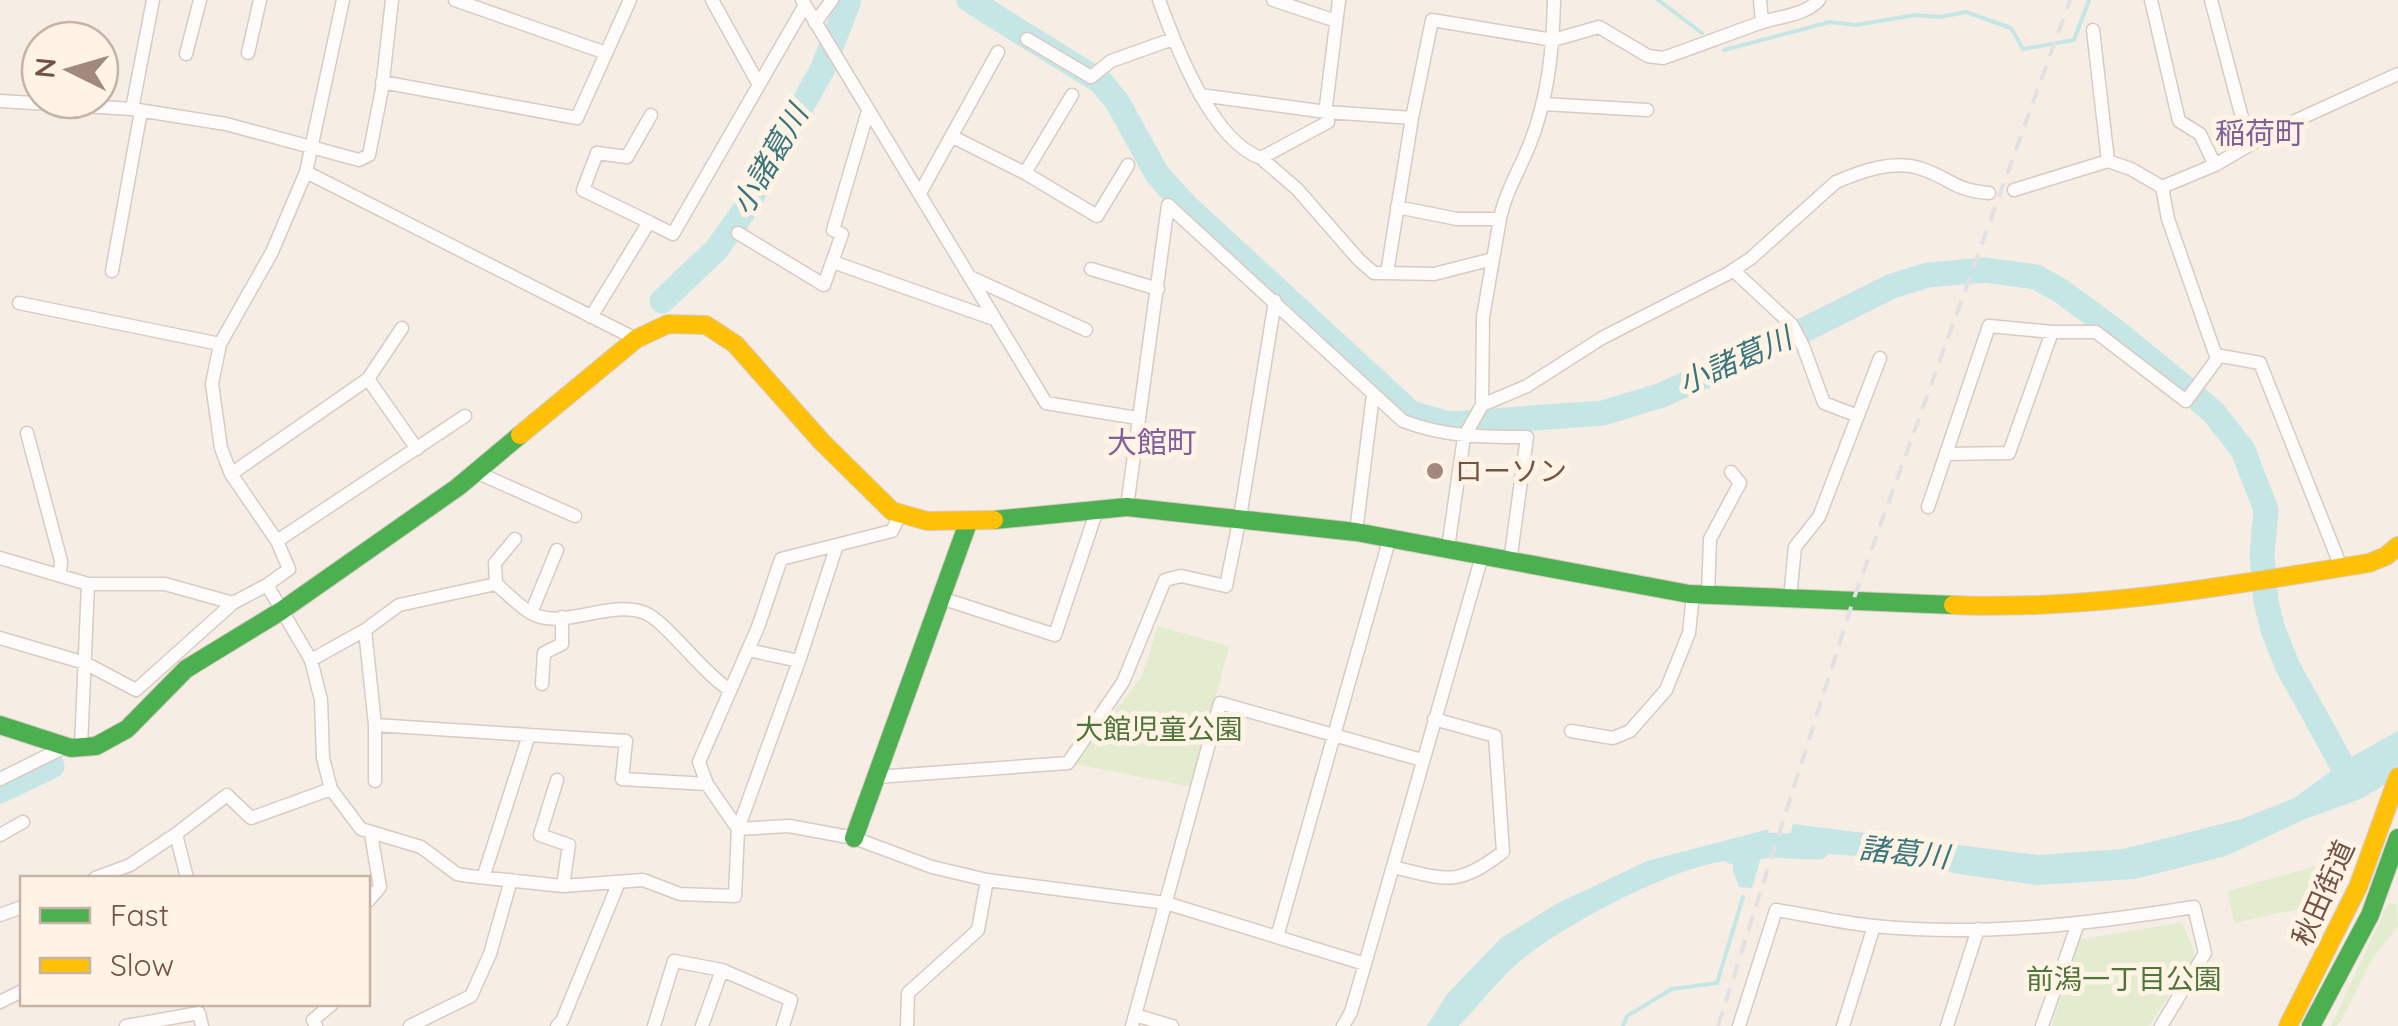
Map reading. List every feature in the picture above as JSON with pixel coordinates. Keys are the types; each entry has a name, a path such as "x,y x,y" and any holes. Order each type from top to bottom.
{"street":[{"path":"112,271 154,0"},
{"path":"186,54 200,0"},
{"path":"248,53 260,0"},
{"path":"0,638 85,664 136,690 233,602 290,569 231,474 221,448 213,396 220,344 272,252 306,172 343,0"},
{"path":"0,101 136,110 226,124 359,160 369,155 392,0"},
{"path":"455,0 606,53"},
{"path":"382,82 577,118 630,0"},
{"path":"712,0 758,84"},
{"path":"815,24 832,0"},
{"path":"1159,0 1200,95 1244,152 1261,158 1297,189 1374,273 1434,274 1493,259"},
{"path":"1273,0 1336,22"},
{"path":"1261,158 1328,122 1338,0"},
{"path":"1448,548 1464,436 1482,406 1484,317 1502,204 1530,145 1543,104 1554,40 1554,0"},
{"path":"1760,0 1762,22"},
{"path":"1387,273 1432,20 1554,40 1599,27 1648,56 1663,58 1795,14 1818,0"},
{"path":"2151,0 2180,121 2200,134 2215,165"},
{"path":"2211,0 2250,144"},
{"path":"651,116 628,157 597,153 583,190 673,234 804,2"},
{"path":"804,2 1046,404 1137,418"},
{"path":"2093,30 2108,161"},
{"path":"1027,39 1091,77 1111,61 1173,39"},
{"path":"920,192 998,52"},
{"path":"2162,188 2398,74"},
{"path":"1026,173 1072,95"},
{"path":"1200,95 1327,112 1412,118"},
{"path":"1543,104 1647,110"},
{"path":"738,233 824,285 842,234 833,230 868,111"},
{"path":"952,136 1026,173 1097,216 1128,164"},
{"path":"1928,508 1989,326 2096,332 2186,401 2217,359 2168,220 2162,188 2132,169 2108,161 2014,190"},
{"path":"1482,406 1527,386 1602,338 1733,270 1836,182 1869,169 1903,166 1922,169 1962,190 1990,193"},
{"path":"306,172 636,339"},
{"path":"1127,507 1168,205 1403,421 1433,432 1527,438 1510,562"},
{"path":"1398,207 1457,220 1500,219"},
{"path":"591,317 650,222"},
{"path":"832,262 991,318"},
{"path":"1090,268 1158,289"},
{"path":"1733,270 1792,325 1804,346 1824,403 1858,416"},
{"path":"970,277 1086,330"},
{"path":"877,777 1068,763 1123,682 1165,580 1180,576 1226,586 1274,301"},
{"path":"19,303 220,344"},
{"path":"0,779 72,748 96,746 127,729 186,669 281,611 476,472 636,339 668,324 706,326 735,344 822,442 892,511 927,521 968,523 1127,507 1390,537 1700,594 2055,606 2341,568 2368,563 2398,546"},
{"path":"231,474 368,378 402,328"},
{"path":"1946,454 2009,453 2052,332"},
{"path":"2216,355 2260,362 2341,568"},
{"path":"1790,598 1794,547 1820,517 1880,358"},
{"path":"368,378 416,449"},
{"path":"1356,532 1373,395"},
{"path":"276,541 466,416"},
{"path":"27,433 61,561 60,575"},
{"path":"476,472 575,516"},
{"path":"1571,731 1613,738 1630,731 1666,690 1689,633 1710,539 1740,483 1732,472"},
{"path":"941,598 1054,635 1097,510"},
{"path":"738,829 707,784 699,762 748,650 781,559 892,530 900,515"},
{"path":"854,838 968,523"},
{"path":"1277,937 1390,537"},
{"path":"516,538 495,563 496,584 531,613 548,620 627,608 650,614 712,680 730,690"},
{"path":"267,585 311,660 321,700 323,758 331,788 361,830 420,847 457,874 563,886 643,880 680,894 735,896 738,829 837,545"},
{"path":"531,613 557,550"},
{"path":"1343,1026 1351,1012 1482,556"},
{"path":"0,558 88,584 165,584 233,602"},
{"path":"72,748 85,664 88,584"},
{"path":"311,660 365,630 399,605 496,584"},
{"path":"542,684 544,653 562,644 562,617"},
{"path":"365,630 375,724 375,781"},
{"path":"748,650 799,662"},
{"path":"1172,1026 1133,1021 1220,703 1422,760"},
{"path":"1393,867 1448,880 1477,872 1503,852 1495,736 1434,719"},
{"path":"375,724 626,741 622,779 707,784"},
{"path":"0,725 72,748"},
{"path":"484,875 530,736"},
{"name":"秋田街道","path":"2288,1026 2350,903 2398,777"},
{"path":"557,780 540,835 569,845 563,886"},
{"path":"101,876 130,865 227,795 251,818 331,788"},
{"path":"0,835 23,822"},
{"path":"738,829 789,826 854,838 932,867 987,880 1166,904 1365,964"},
{"path":"176,834 186,876"},
{"path":"370,899 380,887 371,834"},
{"name":"秋田街道","path":"2311,1026 2370,914 2398,838"},
{"path":"410,1026 471,996 490,954 511,880"},
{"path":"907,1026 908,993 978,930 987,880"},
{"path":"558,1026 619,882"},
{"path":"1740,1026 1776,910 1874,926 1978,930 2077,926 2194,907 2206,954 2161,1026"},
{"path":"1843,1026 1874,926"},
{"path":"2042,1026 2077,926"},
{"path":"1948,1026 1978,930"},
{"path":"654,1026 674,960 722,970 791,1000 783,1026"},
{"path":"702,1026 722,970"},
{"path":"316,1026 313,1020 330,1006"},
{"path":"126,1026 201,1014"}],"green space":[{"name":"大館児童公園","path":"1158,626 1229,646 1192,787 1074,764 1142,676"},
{"path":"2351,856 2322,904 2234,923 2228,891"},
{"path":"2388,903 2397,904 2398,926 2373,958 2341,1021 2331,1026"},
{"name":"前潟一丁目公園","path":"2182,922 2193,959 2149,1026 2052,1026 2077,940"}],"water":[{"path":"2398,731 2398,776 2363,798 2303,820 2226,856 2135,879 2037,885 1958,874 1899,859 1786,851 1793,824 2038,855 2123,849 2241,819 2294,798 2331,771 2321,750 2337,740 2351,757"},
{"path":"1769,829 1752,888 1739,887 1733,860 1656,883 1599,910 1529,954 1459,1026 1427,1026 1447,994 1501,938 1558,903 1647,861"}],"waterway":[{"name":"小諸葛川","path":"662,301 716,250 742,214 823,68 849,0"},
{"name":"小諸葛川","path":"969,0 1101,82 1118,103 1157,174 1185,205 1411,413 1449,424 1603,413 1662,395 1892,286 1928,275 1984,270 2036,277 2118,333 2191,393 2214,413 2243,450 2266,510 2262,555 2273,630 2288,667 2345,770"},
{"path":"1658,0 1702,33"},
{"path":"1724,50 1830,22 1856,25 1915,15 1940,17 1966,12 2011,28 2023,49 2074,40 2089,0"},
{"name":"小諸葛川","path":"0,791 52,766"},
{"name":"諸葛川","path":"1734,852 1768,845 1818,847"},
{"path":"1623,1026 1627,1016 1672,989 1717,983 1743,897"}],"railway":[{"path":"1718,1026 1853,601 2070,0"}],"traffic: fast":[{"path":"0,725 71,748 96,746 127,729 186,669 281,611 458,487 520,435"},
{"path":"994,520 1127,507 1356,532 1689,594 1953,605"},
{"path":"854,838 968,523"},
{"path":"2311,1026 2370,915 2398,838"}],"traffic: slow":[{"path":"520,435 636,339 668,324 706,325 735,344 822,442 892,511 927,521 994,520"},
{"path":"1953,605 2057,604 2162,594 2369,563 2398,546"},
{"path":"2288,1026 2358,887 2398,777"}],"place":[{"name":"ローソン","path":"1435,471"}],"district":[{"name":"稲荷町","path":"2260,134"},
{"name":"大館町","path":"1152,443"}]}
